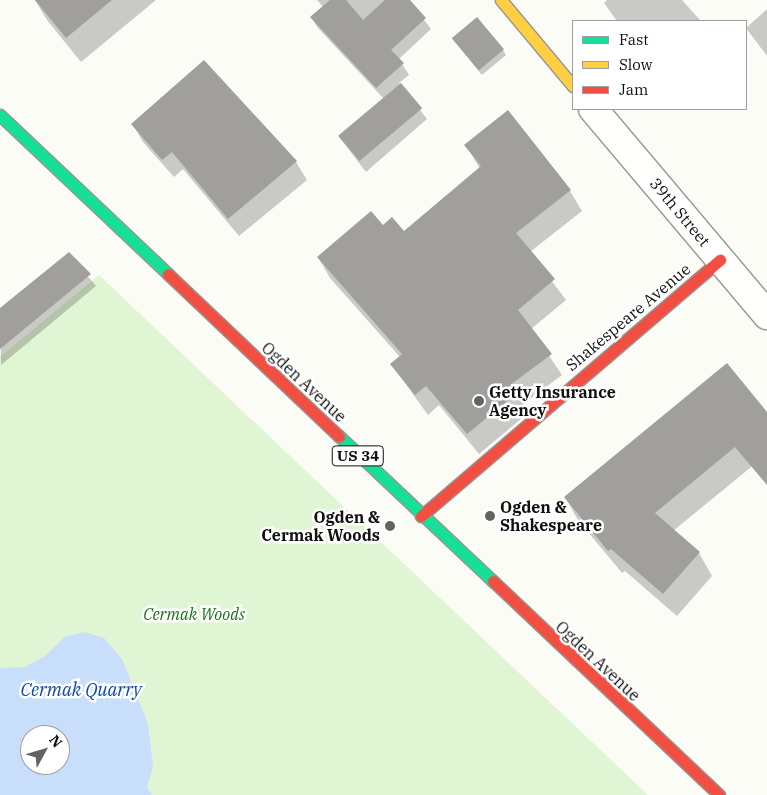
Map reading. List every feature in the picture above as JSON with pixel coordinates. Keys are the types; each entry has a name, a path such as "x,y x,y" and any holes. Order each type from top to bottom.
{"main road":[{"path":"501,0 572,85"},
{"name":"Ogden Avenue","path":"0,115 421,516 719,795"},
{"name":"Shakespeare Avenue","path":"421,516 720,260"}],"street":[{"name":"39th Street","path":"593,110 767,315"}],"green space":[{"name":"Cermak Woods","path":"99,275 648,795 0,795 0,357"}],"water":[{"name":"Cermak Quarry","path":"85,632 104,638 122,659 148,724 153,767 147,787 152,795 0,795 0,668 25,667 45,656 65,637"}],"building":[{"path":"35,0 112,0 66,38"},
{"path":"330,0 346,0 363,20 385,0 410,0 426,18 391,50 404,63 376,88 310,17"},
{"path":"477,17 504,49 479,70 452,38"},
{"path":"204,60 297,161 228,219 172,152 162,160 131,124"},
{"path":"401,83 422,108 359,161 338,136"},
{"path":"508,110 571,190 516,233 555,279 518,310 552,354 510,385 517,393 467,434 426,386 415,395 390,364 402,354 317,257 371,211 383,225 392,217 404,231 481,166 464,145"},
{"path":"69,252 91,274 0,349 0,308"},
{"path":"727,363 767,412 767,485 735,447 655,513 700,552 663,594 611,549 608,551 564,497"}],"traffic: fast":[{"path":"0,115 168,274"},
{"path":"339,436 493,581"}],"traffic: slow":[{"path":"501,0 572,85"}],"traffic: jam":[{"path":"421,516 720,260"},
{"path":"168,274 339,436"},
{"path":"493,581 719,795"}],"place":[{"name":"Getty Insurance Agency","path":"479,401"},
{"name":"Ogden & Shakespeare","path":"490,516"},
{"name":"Ogden & Cermak Woods","path":"390,526"}]}
